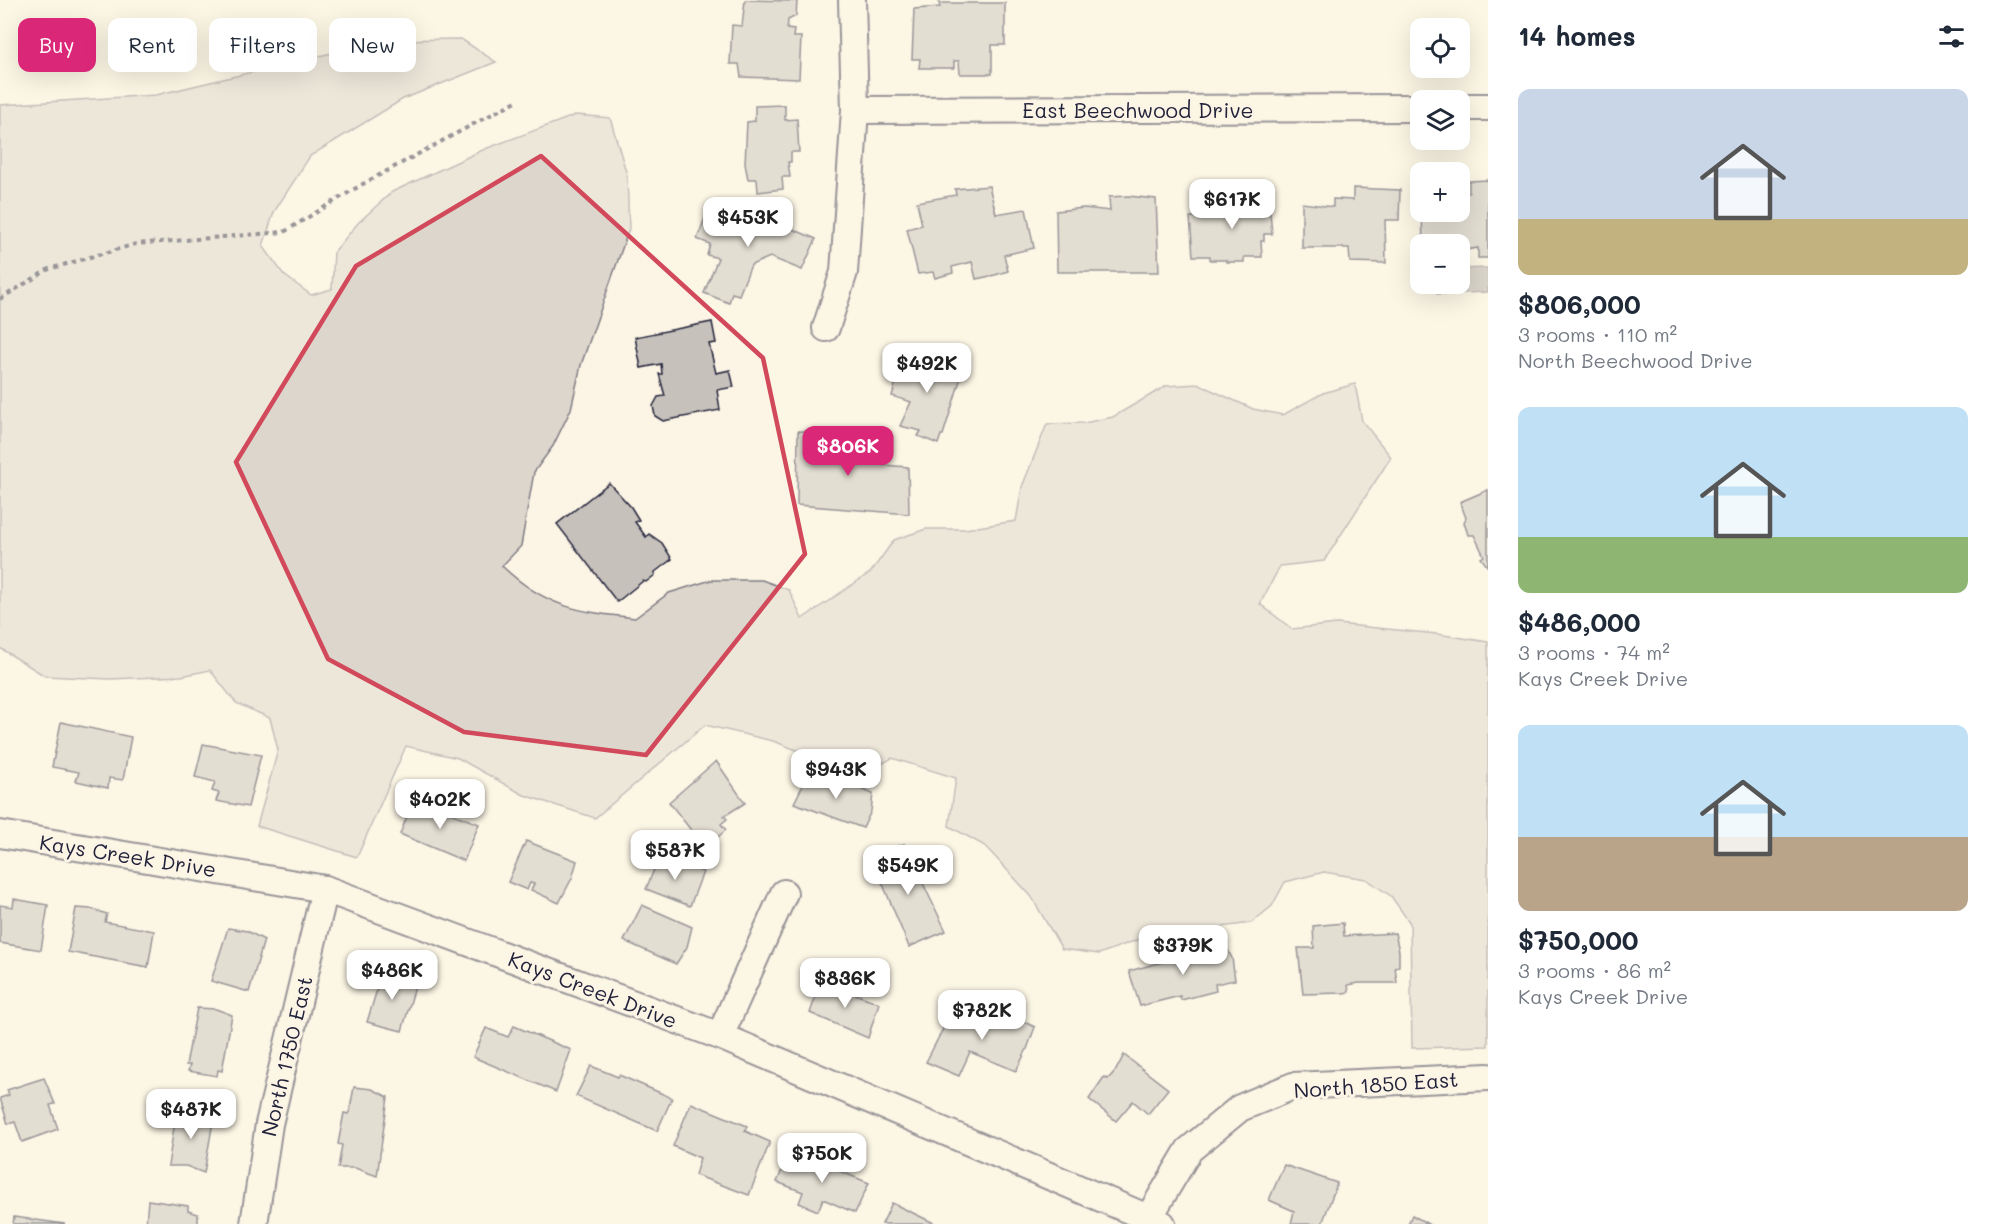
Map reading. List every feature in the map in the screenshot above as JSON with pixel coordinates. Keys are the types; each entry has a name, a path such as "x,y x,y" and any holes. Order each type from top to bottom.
{"street":[{"path":"826,328 844,272 855,110 852,0"},
{"path":"1470,107 1488,107"},
{"name":"East Beechwood Drive","path":"855,110 1410,108"},
{"name":"Kays Creek Drive","path":"0,834 244,873 325,889 720,1036 1151,1222"},
{"name":"North 1750 East","path":"254,1224 268,1124 325,889"},
{"path":"720,1036 784,893"},
{"name":"North 1850 East","path":"1151,1222 1189,1150 1240,1108 1293,1086 1488,1077"}],"path":[{"path":"0,299 50,269 136,244 284,232 361,185 518,100"}],"highlighted area":[{"path":"541,156 763,358 805,554 646,755 464,732 328,659 236,462 356,266"}],"shaded area":[{"path":"461,39 496,62 403,99 310,156 274,212 263,246 284,275 311,295 332,289 334,252 358,223 392,192 485,149 576,115 610,118 627,175 629,229 581,365 571,409 553,446 534,472 521,546 502,566 533,591 563,605 579,610 635,618 669,593 711,580 762,580 789,590 802,619 871,572 894,540 926,529 965,529 1016,521 1022,487 1047,424 1084,423 1113,417 1166,386 1198,384 1253,409 1283,415 1323,393 1355,384 1362,421 1391,457 1324,561 1280,566 1260,604 1292,629 1337,624 1437,634 1488,642 1488,1046 1412,1048 1410,923 1391,896 1366,879 1324,872 1285,882 1272,906 1251,923 1145,937 1099,954 1062,949 1031,896 985,846 949,826 956,778 892,758 862,775 773,741 705,725 595,818 524,795 458,758 406,746 357,857 257,826 278,750 270,718 236,703 210,670 181,676 110,679 45,676 0,648 0,105 156,95 252,72 317,72 317,56 329,54 329,72 416,72 416,40"},
{"path":"1488,268 1488,292 1470,293 1470,269"}],"building":[{"path":"745,0 797,1 796,16 788,20 787,29 794,30 793,37 801,37 799,79 741,77 739,64 730,64 732,25 742,26"},
{"path":"939,3 1005,3 1005,45 992,45 992,74 960,74 959,61 954,61 954,68 919,68 920,59 912,59 914,9 940,7"},
{"path":"785,105 785,120 797,119 799,152 791,152 791,162 788,162 790,177 782,177 783,189 758,192 757,179 748,179 745,164 747,122 755,121 755,106"},
{"path":"1488,180 1488,258 1478,258 1478,248 1470,249 1470,234 1423,234 1422,222 1470,222 1470,181"},
{"path":"989,186 996,214 1026,209 1034,248 1004,255 1008,271 995,275 976,279 972,262 952,267 953,273 935,278 933,272 918,274 907,229 922,225 917,202 956,195 955,189"},
{"path":"1353,188 1400,190 1399,220 1385,220 1386,263 1350,262 1349,248 1302,248 1302,203 1333,207 1333,199 1353,200"},
{"path":"1128,196 1156,199 1159,272 1057,272 1056,211 1084,208 1110,211 1109,197"},
{"path":"1228,196 1256,196 1256,201 1269,201 1272,234 1264,234 1264,241 1261,241 1262,257 1244,257 1244,262 1226,262 1226,260 1210,260 1210,256 1193,256 1190,217 1208,217 1207,207 1229,207"},
{"path":"741,207 816,239 802,270 770,257 751,265 739,295 732,293 729,303 704,293 718,258 707,255 710,244 697,239 709,208 735,219"},
{"path":"712,322 716,343 709,344 716,373 730,370 734,387 717,390 720,410 663,421 655,416 653,406 658,397 665,396 659,374 662,374 661,364 641,368 635,337"},
{"path":"905,350 963,371 943,435 938,444 918,436 921,431 900,426 911,402 892,396"},
{"path":"798,431 836,432 835,434 843,435 842,455 850,455 851,449 871,450 871,455 881,456 882,465 908,467 909,514 797,505"},
{"path":"609,483 631,507 639,520 635,522 646,537 649,534 662,543 672,559 655,572 655,575 646,582 643,581 617,602 557,524"},
{"path":"1488,490 1488,567 1481,558 1484,556 1474,535 1468,535 1464,522 1466,518 1460,502"},
{"path":"61,722 131,737 123,780 109,778 108,788 76,781 79,772 52,767"},
{"path":"203,744 261,755 248,807 216,801 219,793 212,791 215,782 195,777"},
{"path":"716,761 745,803 724,816 727,819 721,824 726,830 705,848 669,802"},
{"path":"808,775 834,785 836,779 873,794 871,811 863,828 794,803"},
{"path":"414,799 479,824 464,861 400,834"},
{"path":"526,841 577,861 572,878 559,903 531,890 534,884 530,883 527,890 508,882"},
{"path":"904,844 946,931 909,947 872,858"},
{"path":"660,855 703,872 690,906 646,889"},
{"path":"14,899 48,905 41,950 0,943 0,905 13,907"},
{"path":"642,905 692,927 687,947 676,964 624,941"},
{"path":"76,908 91,909 107,914 105,922 154,931 148,967 68,952"},
{"path":"1343,923 1344,936 1395,933 1399,951 1399,966 1395,967 1397,983 1359,983 1348,985 1349,992 1303,994 1298,948 1314,948 1313,926"},
{"path":"228,928 247,931 264,940 249,992 211,981"},
{"path":"1225,945 1232,958 1235,980 1215,984 1216,991 1181,1000 1180,996 1140,1006 1129,971"},
{"path":"383,970 417,980 402,1031 367,1022"},
{"path":"821,981 879,1003 868,1038 810,1013"},
{"path":"968,1003 1011,1021 1013,1017 1035,1027 1016,1071 970,1052 959,1076 926,1062 946,1023 958,1028"},
{"path":"197,1008 216,1009 232,1015 222,1071 218,1070 217,1076 188,1071 190,1065 186,1065"},
{"path":"514,1026 571,1050 556,1092 473,1057 486,1028 508,1037"},
{"path":"1124,1055 1168,1089 1148,1114 1133,1101 1116,1121 1089,1099 1104,1077 1108,1079 1116,1070"},
{"path":"591,1066 618,1077 619,1075 672,1098 657,1131 576,1096"},
{"path":"44,1078 55,1104 50,1105 58,1129 22,1142 15,1122 8,1124 0,1098 9,1095 7,1090"},
{"path":"354,1087 372,1089 388,1097 377,1176 355,1168 338,1168 342,1145 338,1144 344,1113 349,1114"},
{"path":"691,1103 747,1126 745,1131 770,1142 749,1195 695,1175 700,1158 673,1146"},
{"path":"177,1108 214,1116 204,1173 186,1166 168,1166"},
{"path":"790,1151 869,1183 855,1213 823,1199 818,1211 799,1203 803,1192 777,1182"},
{"path":"1284,1165 1337,1183 1322,1224 1291,1224 1294,1211 1269,1200"},
{"path":"148,1200 188,1206 188,1211 198,1214 198,1224 146,1224"},
{"path":"892,1203 936,1224 882,1224"},
{"path":"1412,1215 1428,1224 1408,1224"},
{"path":"14,1217 65,1224 13,1224"}]}
